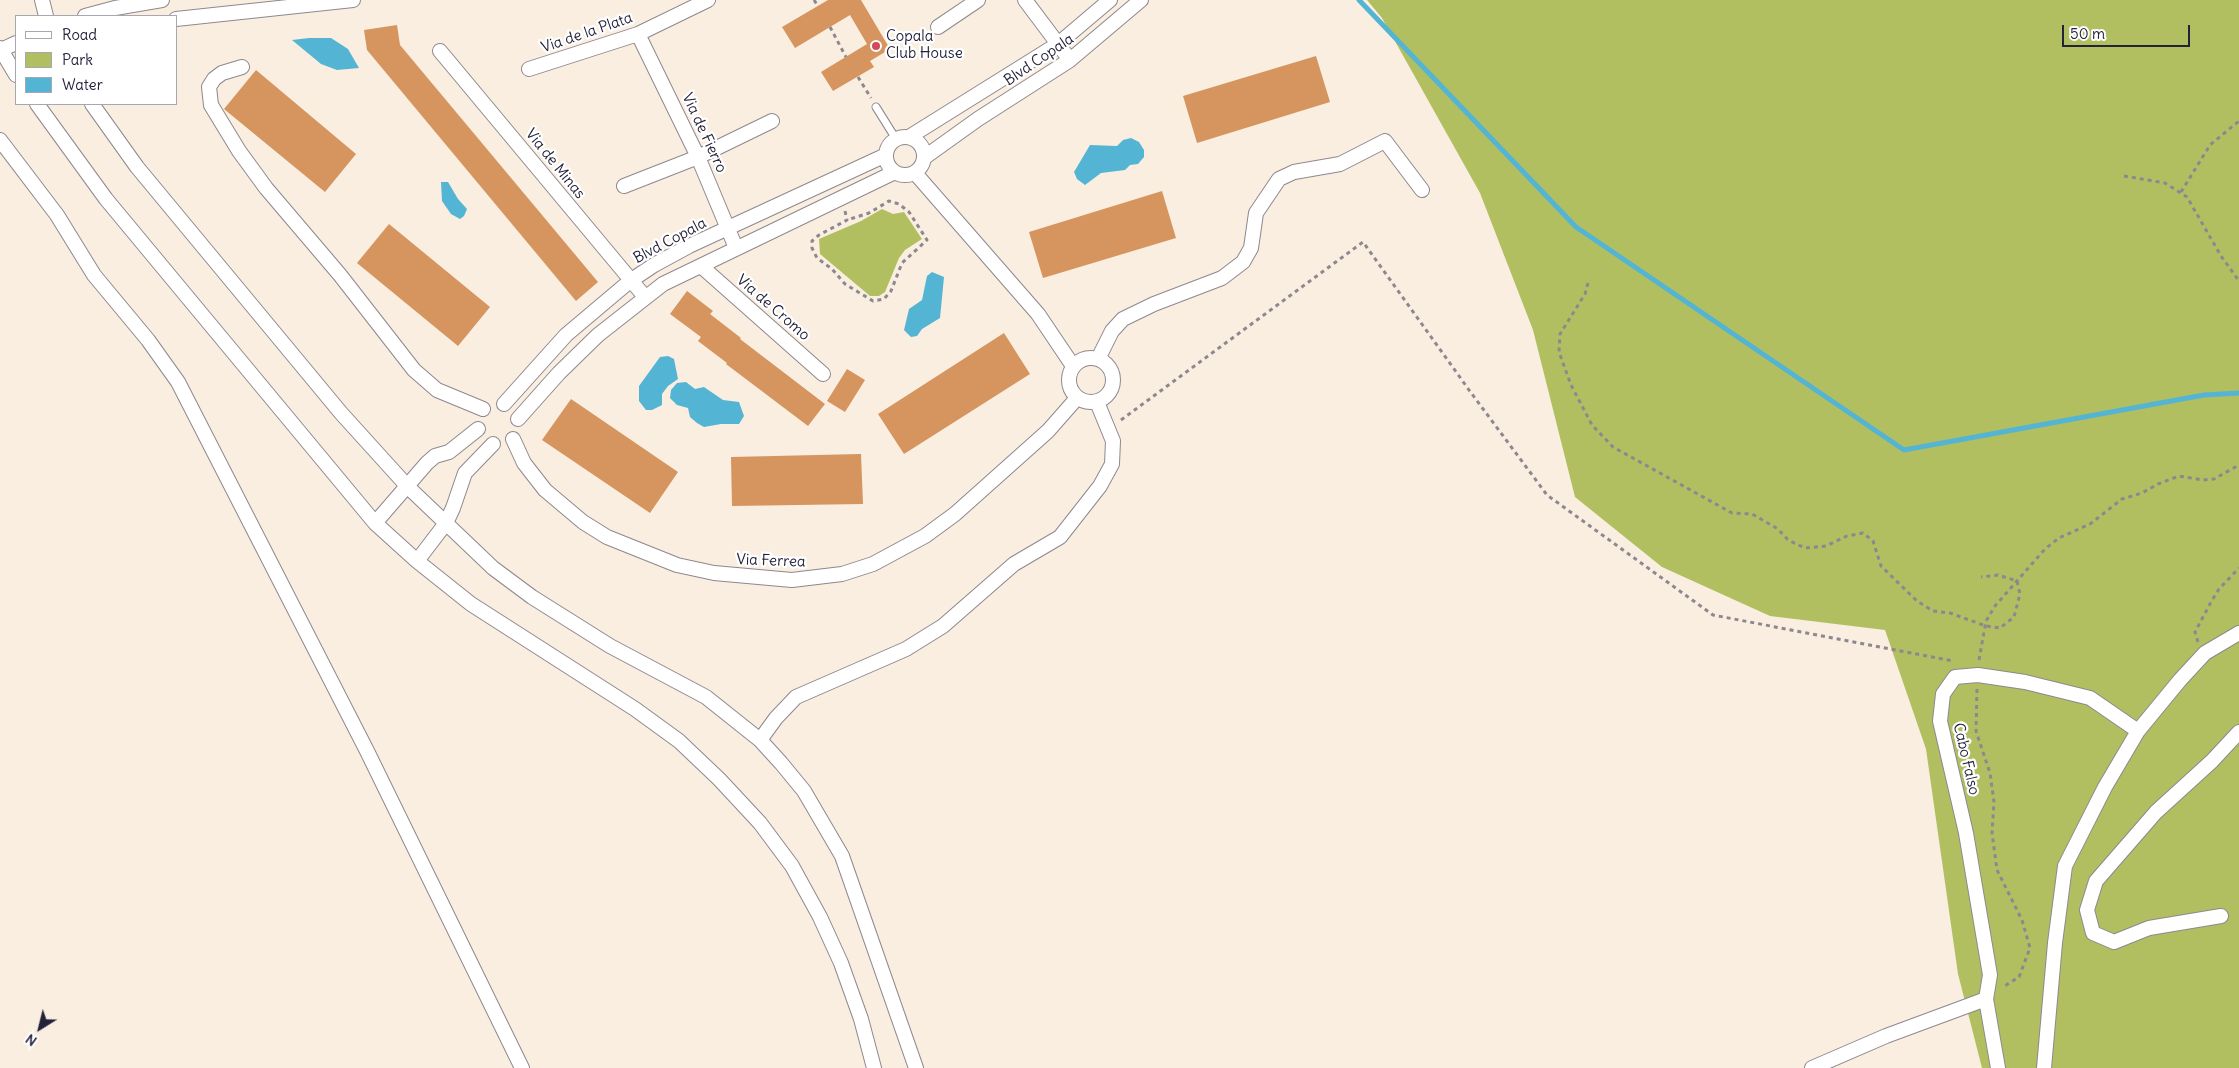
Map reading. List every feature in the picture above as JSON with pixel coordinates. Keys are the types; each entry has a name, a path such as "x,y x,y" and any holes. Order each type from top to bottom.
{"street":[{"path":"42,0 46,15"},
{"path":"89,15 115,8 162,0"},
{"path":"178,19 353,0"},
{"name":"Via de la Plata","path":"529,69 638,34 708,0"},
{"path":"938,27 978,0"},
{"path":"1025,0 1070,60"},
{"name":"Blvd Copala","path":"504,404 566,335 630,281 689,246 886,155 888,149 903,138 1058,44 1110,0"},
{"name":"Blvd Copala","path":"915,173 923,163 924,156 1070,60 1141,0"},
{"name":"Via de Fierro","path":"638,34 698,157 736,248"},
{"path":"15,43 0,49 15,71"},
{"name":"Via de Minas","path":"440,51 645,297"},
{"path":"242,67 222,73 208,87 210,105 239,151 266,188 340,275 414,370 437,390 484,409"},
{"path":"38,105 106,198 375,523 417,561 471,604 635,708 679,741 719,778 754,816 792,866 841,962 861,1019 874,1068"},
{"path":"93,105 143,175 341,413 408,487 493,568 562,618 706,697 760,740 804,791 842,856 916,1068"},
{"path":"624,186 698,157 772,121"},
{"path":"903,138 920,144 924,156"},
{"path":"0,140 57,214 94,275 148,340 178,382 367,750 522,1068"},
{"path":"1098,359 1112,331 1123,320 1154,304 1222,278 1243,262 1251,248 1256,213 1279,180 1294,172 1340,164 1385,141 1422,190"},
{"path":"886,155 887,162 896,172 902,174 915,173 1038,314 1073,366"},
{"path":"518,419 559,373 598,335 663,284 896,172"},
{"name":"Via de Cromo","path":"701,266 823,374"},
{"path":"1084,359 1098,359 1109,368 1113,381 1108,394 1097,402 1083,401 1077,398 1069,386 1068,379 1073,366 1084,359"},
{"name":"Via Ferrea","path":"513,439 524,462 544,490 583,522 607,537 676,565 748,578 792,580 842,574 873,564 925,536 955,514 1048,431 1077,398"},
{"path":"760,740 776,718 796,696 890,658 914,644 943,626 1014,564 1060,537 1100,486 1112,464 1115,447 1097,402"},
{"path":"496,403 504,404 515,412 519,426 513,439 507,443 493,444 486,441 478,429 479,415 484,409 496,403"},
{"path":"375,523 435,456 448,452 478,429"},
{"path":"417,561 446,523 454,508 465,473 493,444"},
{"path":"2044,1068 2055,943 2066,866 2105,787 2138,731 2205,653 2239,633"},
{"name":"Cabo Falso","path":"1998,1068 1986,999 1990,974 1966,833 1940,721 1943,694 1955,677 1978,675 2025,682 2090,698 2138,731"},
{"path":"2221,916 2149,928 2114,942 2093,933 2087,910 2096,881 2156,812 2212,761 2239,732"},
{"path":"1812,1068 1886,1036 1986,999"}],"lane":[{"path":"876,107 903,138"}],"path":[{"path":"814,0 818,6"},
{"path":"830,27 846,57"},
{"path":"858,77 876,107"},
{"path":"2181,192 2210,145 2239,121"},
{"path":"2124,176 2165,183 2181,192 2192,204 2221,256 2239,281"},
{"path":"842,198 847,220"},
{"path":"889,201 899,204 909,212 927,240 902,263 891,291 884,299 873,301 845,284 832,269 817,258 812,248 812,241 819,235 847,220 869,213 889,201"},
{"path":"1108,429 1363,242 1547,495 1713,615 1960,662"},
{"path":"1588,283 1585,294 1560,334 1559,352 1571,385 1592,425 1613,447 1732,513 1752,514 1778,529 1788,540 1805,548 1826,546 1847,536 1862,533 1873,541 1881,566 1916,601 1933,611 1968,618 1986,626 2000,628 2014,617 2020,594 2017,581"},
{"path":"1986,999 2019,977 2030,948 2022,920 1998,870 1992,833 1994,802 1990,773 1976,731 1978,675 1986,622 1996,606 2045,549 2059,538 2090,524 2122,498 2179,476 2203,480 2214,478 2239,465"},
{"path":"2205,653 2197,641 2195,632 2219,589 2239,568"},
{"path":"1981,577 1998,574 2017,581"}],"green space":[{"path":"1367,0 2239,0 2239,1068 1982,1068 1958,974 1926,749 1885,630 1770,616 1662,567 1575,497 1533,330 1480,193 1382,18"},
{"path":"882,209 893,214 904,212 922,239 905,250 899,258 885,292 879,296 870,296 820,254 819,239 861,221"}],"water":[{"path":"331,38 348,49 359,68 337,70 321,64 292,40"},
{"path":"1131,138 1139,142 1144,150 1144,157 1138,164 1130,165 1125,170 1101,173 1085,185 1077,179 1074,172 1090,145 1117,146 1123,140"},
{"path":"441,182 448,182 458,199 467,209 464,216 460,219 451,214 442,201"},
{"path":"932,272 944,277 940,318 922,329 917,336 911,337 904,330 909,309 922,300 927,276"},
{"path":"668,356 674,359 678,379 668,386 662,394 662,405 652,410 646,410 639,401 639,386 660,357"},
{"path":"686,382 695,389 704,387 723,400 739,402 744,416 739,424 721,424 704,427 697,423 690,417 688,408 677,405 670,398 671,390 677,383"}],"building":[{"name":"Copala Club House","path":"828,0 861,0 890,49 870,61 874,67 833,91 821,72 867,44 850,15 795,48 782,27"},
{"path":"397,25 400,45 598,282 576,301 367,50 364,30"},
{"path":"1316,56 1330,102 1197,143 1183,96"},
{"path":"256,70 356,154 325,192 224,109"},
{"path":"1162,191 1176,238 1043,278 1029,232"},
{"path":"389,224 490,307 458,346 357,263"},
{"path":"687,291 713,311 710,314 740,339 825,404 808,426 726,364 698,341 701,337 670,314"},
{"path":"1004,333 1030,374 904,454 878,414"},
{"path":"847,369 865,380 845,412 827,401"},
{"path":"571,399 678,472 650,513 542,440"},
{"path":"861,454 863,504 732,506 731,457"}],"waterway":[{"path":"1359,0 1576,227 1904,450 2204,395 2239,393"}],"place":[{"name":"Copala Club House","path":"876,46"}]}
